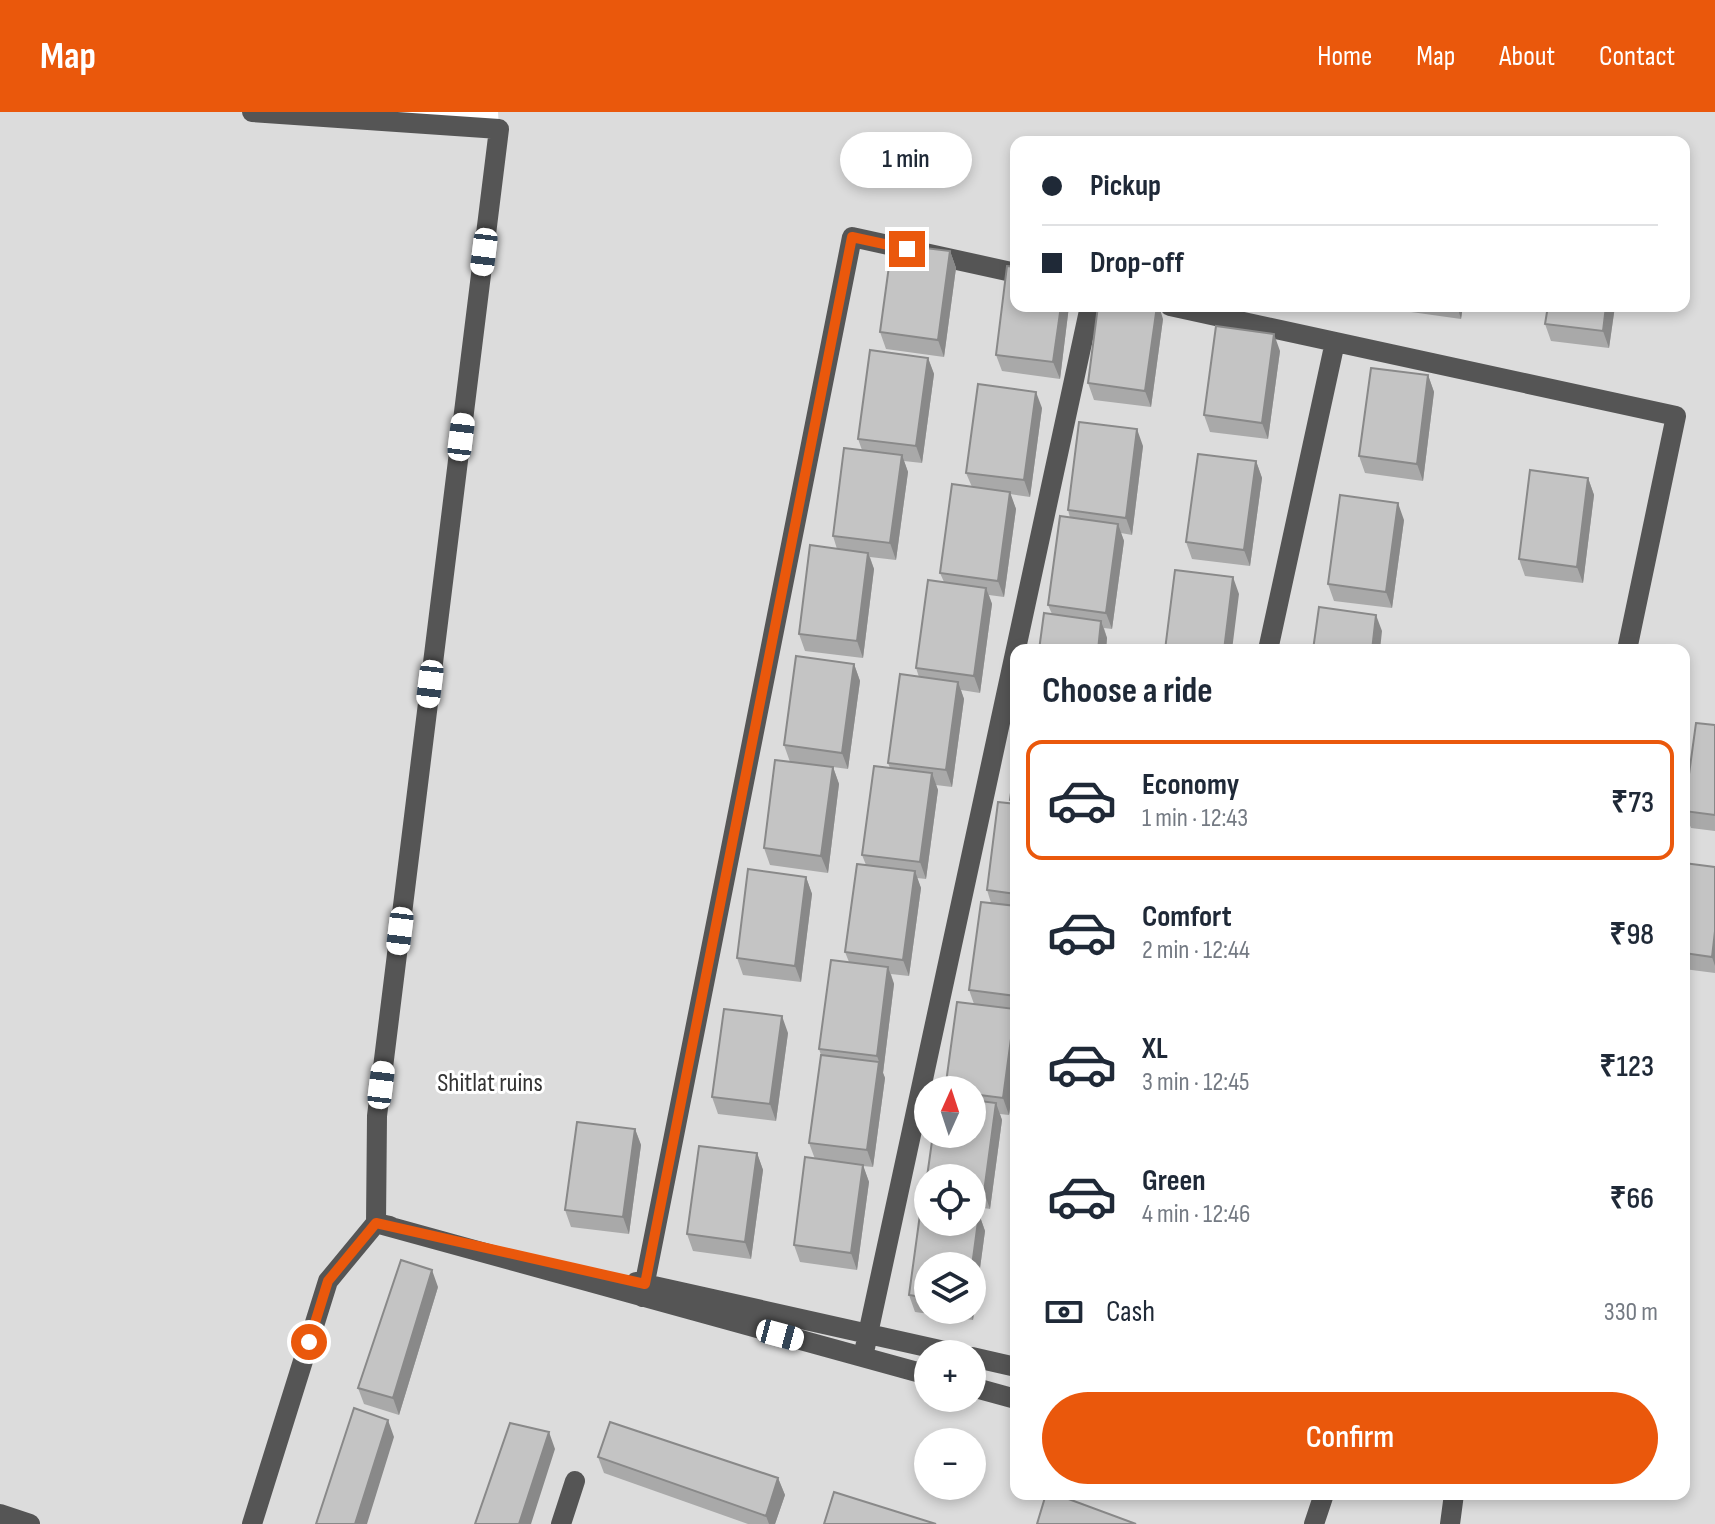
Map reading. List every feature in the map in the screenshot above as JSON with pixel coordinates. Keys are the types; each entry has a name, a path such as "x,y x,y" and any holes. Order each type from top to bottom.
{"street":[{"path":"252,112 498,120 377,1116 376,1223 328,1281 252,1524"},
{"path":"644,1290 852,237 1010,272"},
{"path":"1017,644 1089,312"},
{"path":"1198,312 1676,416 1628,644"},
{"path":"1269,644 1335,342"},
{"path":"863,1357 1010,676"},
{"path":"376,1223 644,1290 914,1344"},
{"path":"644,1290 914,1371"},
{"path":"986,1360 1010,1366"},
{"path":"986,1391 1010,1397"},
{"path":"561,1524 575,1481"},
{"path":"1314,1524 1322,1500"},
{"path":"1450,1524 1453,1500"},
{"path":"0,1514 30,1524"}],"green space":[{"name":"Shitlat ruins","path":"0,112 252,112 499,128 498,112 1715,112 1715,1524 0,1524"}],"building":[{"path":"892,244 950,251 938,340 880,332"},
{"path":"1007,266 1010,266 1010,312 1060,312 1053,362 996,355"},
{"path":"1097,312 1156,312 1145,391 1088,383"},
{"path":"1547,312 1605,312 1603,331 1545,324"},
{"path":"1216,326 1274,334 1262,423 1204,415"},
{"path":"870,350 928,358 916,446 858,439"},
{"path":"1371,368 1428,375 1417,464 1359,456"},
{"path":"978,384 1036,392 1024,480 966,473"},
{"path":"1079,422 1137,429 1126,518 1068,510"},
{"path":"844,448 902,455 890,543 833,536"},
{"path":"1198,454 1256,461 1244,550 1186,542"},
{"path":"1530,470 1588,478 1577,567 1519,559"},
{"path":"952,484 1010,492 998,581 940,573"},
{"path":"1340,495 1398,503 1386,592 1328,584"},
{"path":"1060,516 1118,524 1106,613 1048,605"},
{"path":"810,545 868,553 857,641 799,634"},
{"path":"1175,570 1233,577 1225,644 1166,644"},
{"path":"928,580 986,588 974,676 916,668"},
{"path":"1319,607 1376,615 1373,644 1314,644"},
{"path":"1044,613 1101,621 1099,644 1040,644"},
{"path":"796,656 854,664 842,753 784,745"},
{"path":"900,674 958,682 946,770 888,763"},
{"path":"1696,723 1715,725 1715,815 1690,812 1690,767"},
{"path":"775,760 833,767 821,856 764,848"},
{"path":"874,766 932,773 920,862 862,855"},
{"path":"998,802 1010,803 1010,893 987,890"},
{"path":"857,864 915,871 903,960 845,952"},
{"path":"1690,864 1715,867 1712,957 1690,954"},
{"path":"748,869 806,877 795,966 737,958"},
{"path":"981,902 1010,905 1010,995 969,990"},
{"path":"831,960 888,967 877,1056 819,1049"},
{"path":"957,1002 1010,1008 1010,1046 1003,1098 986,1096 986,1076 947,1076"},
{"path":"724,1009 782,1016 770,1104 712,1097"},
{"path":"821,1055 879,1062 867,1150 809,1143"},
{"path":"986,1102 996,1103 986,1177 986,1164 929,1164 931,1148 986,1148"},
{"path":"577,1122 635,1129 623,1217 565,1210"},
{"path":"699,1146 757,1153 745,1242 687,1234"},
{"path":"805,1157 863,1165 851,1253 794,1245"},
{"path":"917,1236 976,1236 974,1252 915,1252"},
{"path":"914,1258 914,1296 909,1295"},
{"path":"401,1260 432,1270 393,1398 358,1388"},
{"path":"354,1408 388,1420 355,1524 316,1524"},
{"path":"610,1422 778,1478 766,1516 598,1457"},
{"path":"510,1423 549,1432 519,1524 475,1524"},
{"path":"834,1492 936,1524 824,1524"},
{"path":"1044,1500 1071,1500 1136,1524 1037,1524"}],"route":[{"path":"309,1342 328,1281 376,1223 645,1284 852,237 907,249"}]}
